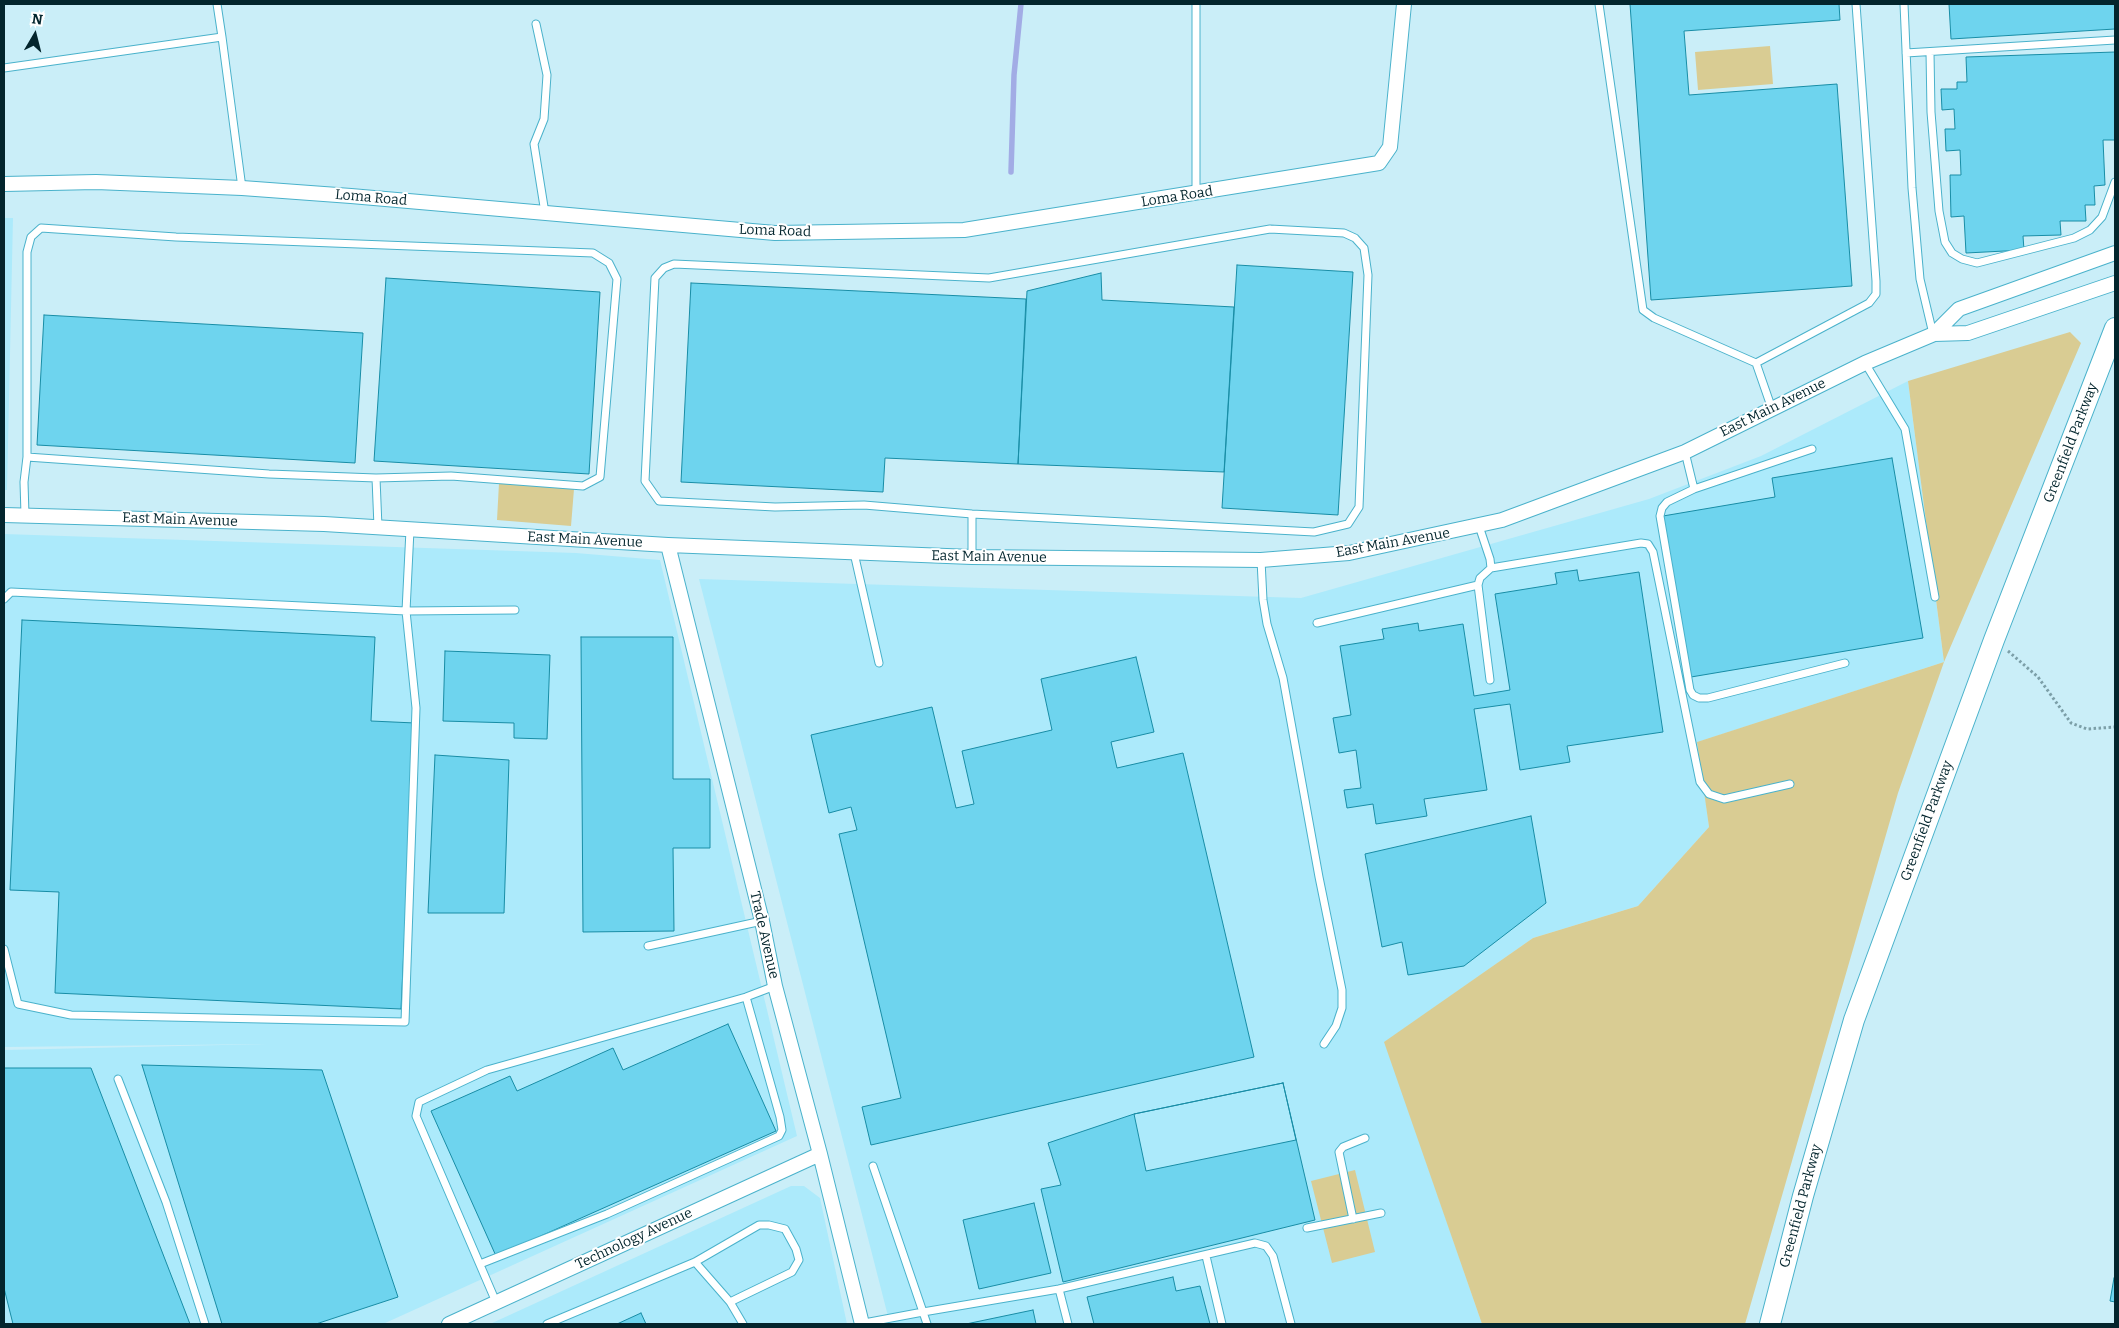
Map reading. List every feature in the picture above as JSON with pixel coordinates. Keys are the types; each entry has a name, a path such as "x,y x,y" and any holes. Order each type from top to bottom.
{"main road":[{"name":"Greenfield Parkway","path":"1770,1324 1803,1196 1854,1020 1994,640 2115,328"}],"street":[{"name":"Loma Road","path":"4,184 96,182 242,188 776,233 964,230 1379,163 1390,147 1404,4"},
{"name":"East Main Avenue","path":"1934,334 1959,309 2115,253"},
{"name":"East Main Avenue","path":"4,514 378,528 668,545 972,557 1261,560 1349,553 1502,520 1685,452 1865,363 1934,334 1968,333 2115,283"},
{"name":"Trade Avenue","path":"668,545 762,921 775,986 820,1154 861,1324"},
{"name":"Technology Avenue","path":"448,1324 820,1154"}],"lane":[{"path":"217,4 242,188"},
{"path":"1196,4 1196,194"},
{"path":"1599,4 1642,310 1654,318 1756,363 1772,409"},
{"path":"1756,363 1869,303 1876,294 1856,4"},
{"path":"1904,4 1912,188 1920,279 1934,334"},
{"path":"536,24 547,75 544,120 534,144 545,213"},
{"path":"4,68 222,37"},
{"path":"1906,53 2115,40"},
{"path":"1930,52 1931,112 1939,211 1945,242 1952,253 1962,259 1976,263 2074,238 2090,230 2102,218 2115,182"},
{"path":"25,515 24,482 28,457 27,252 31,237 41,228 176,238 593,253 609,263 616,279 600,477 583,486 451,476 376,478 269,474 28,457"},
{"path":"1270,230 1344,233 1355,238 1364,248 1368,275 1359,507 1348,524 1314,532 972,514 864,506 776,507 659,501 644,481 655,278 664,268 674,264 989,278 1270,230"},
{"path":"1865,363 1905,429 1935,597"},
{"path":"1812,449 1694,490 1667,502 1662,508 1660,516 1690,690 1693,695 1700,698 1708,698 1845,663"},
{"path":"1685,452 1694,490"},
{"path":"376,478 378,528"},
{"path":"972,514 972,557"},
{"path":"1479,526 1490,559 1491,568"},
{"path":"4,949 18,1004 71,1015 405,1022 416,708 406,611 410,530"},
{"path":"1490,680 1478,585 1480,578 1491,568 1641,542 1648,544 1653,552 1700,782 1708,794 1724,798 1790,784"},
{"path":"854,552 879,663"},
{"path":"1261,560 1263,600 1267,624 1283,678 1342,990 1342,1008 1336,1026 1324,1044"},
{"path":"1317,622 1478,585"},
{"path":"4,599 11,592 406,611 515,610"},
{"path":"648,946 762,921"},
{"path":"496,1302 416,1116 419,1102 487,1070 746,997 775,986"},
{"path":"480,1264 607,1214 779,1136 782,1130 780,1117 746,997"},
{"path":"118,1079 166,1202 205,1324"},
{"path":"1353,1219 1339,1152 1343,1147 1365,1138"},
{"path":"873,1166 927,1324"},
{"path":"1307,1228 1381,1213"},
{"path":"547,1324 695,1262 759,1225 769,1225 785,1229 796,1249 799,1260 792,1272 730,1302"},
{"path":"861,1324 1059,1289 1255,1243 1266,1246 1273,1256 1291,1324"},
{"path":"1206,1256 1222,1324"},
{"path":"695,1262 730,1302 743,1324"},
{"path":"1059,1289 1068,1324"}],"path":[{"path":"1994,640 2038,677 2072,723 2087,729 2115,727"}],"shaded area":[{"path":"1770,46 1773,84 1698,90 1695,52"},
{"path":"4,218 13,218 7,490 4,490"},
{"path":"2070,332 2081,343 1944,662 1908,381"},
{"path":"1908,381 1944,662 1698,742 1709,827 1638,906 1533,938 1385,1042 1482,1324 890,1324 699,579 1301,598 1649,499 1761,456"},
{"path":"499,483 574,489 571,526 497,520"},
{"path":"4,534 576,553 660,560 797,1136 383,1324 4,1324 4,1050 267,1044 4,1047"},
{"path":"1944,662 1898,793 1745,1324 1482,1324 1384,1042 1533,938 1638,906 1709,827 1697,742"},
{"path":"1355,1170 1375,1252 1332,1263 1311,1181"},
{"path":"791,1186 804,1186 820,1198 847,1324 490,1324"}],"building":[{"path":"1630,4 1839,4 1840,20 1684,31 1689,95 1837,84 1852,286 1651,300"},
{"path":"1949,4 2115,4 2115,29 1951,39"},
{"path":"2115,52 2115,140 2103,140 2105,185 2094,186 2095,205 2085,205 2086,221 2060,221 2061,235 2023,236 2024,250 1966,253 1964,216 1951,217 1950,175 1961,175 1960,150 1946,151 1945,129 1955,129 1954,109 1942,110 1941,89 1957,89 1957,82 1967,82 1966,57"},
{"path":"1237,265 1353,272 1338,515 1222,508"},
{"path":"1101,273 1102,300 1234,307 1224,472 1018,464 1027,291"},
{"path":"386,278 600,292 589,474 374,461"},
{"path":"691,283 1026,299 1018,464 885,458 883,492 681,482"},
{"path":"44,315 363,333 355,463 37,445"},
{"path":"1892,458 1923,638 1691,677 1663,516 1775,497 1772,478"},
{"path":"1577,570 1579,581 1639,572 1663,732 1567,746 1570,762 1520,770 1510,704 1474,709 1487,790 1424,799 1427,816 1376,824 1373,804 1347,808 1344,790 1361,788 1356,750 1339,753 1333,718 1351,715 1340,646 1384,639 1382,629 1418,623 1419,631 1463,624 1474,696 1510,690 1495,594 1557,584 1555,573"},
{"path":"22,620 375,637 371,721 415,723 401,1009 55,993 59,892 10,890"},
{"path":"581,637 673,637 673,779 710,779 710,848 673,848 674,931 583,932"},
{"path":"445,651 550,655 547,739 514,738 514,723 443,721"},
{"path":"1136,657 1154,732 1111,742 1117,768 1183,753 1254,1057 871,1145 862,1107 901,1098 839,834 857,830 851,807 829,813 811,735 932,707 956,808 974,804 962,751 1052,730 1041,679"},
{"path":"435,755 509,760 504,913 428,913"},
{"path":"1531,816 1546,903 1464,966 1408,975 1402,942 1382,947 1365,854"},
{"path":"728,1024 776,1131 496,1256 431,1111 510,1076 517,1091 613,1048 623,1070"},
{"path":"142,1065 322,1070 398,1297 316,1324 222,1324"},
{"path":"4,1068 91,1068 190,1324 13,1324 4,1288"},
{"path":"1283,1083 1296,1140 1146,1171 1134,1114"},
{"path":"1283,1083 1315,1220 1063,1282 1041,1189 1061,1185 1048,1143 1134,1114"},
{"path":"1034,1203 1051,1273 979,1289 963,1220"},
{"path":"1173,1277 1176,1291 1200,1286 1210,1324 1094,1324 1087,1297"},
{"path":"2115,1278 2115,1302 2110,1301"},
{"path":"1033,1310 1036,1324 966,1324"},
{"path":"641,1313 646,1324 617,1324"}],"waterway":[{"path":"1011,172 1014,75 1021,4"}]}
